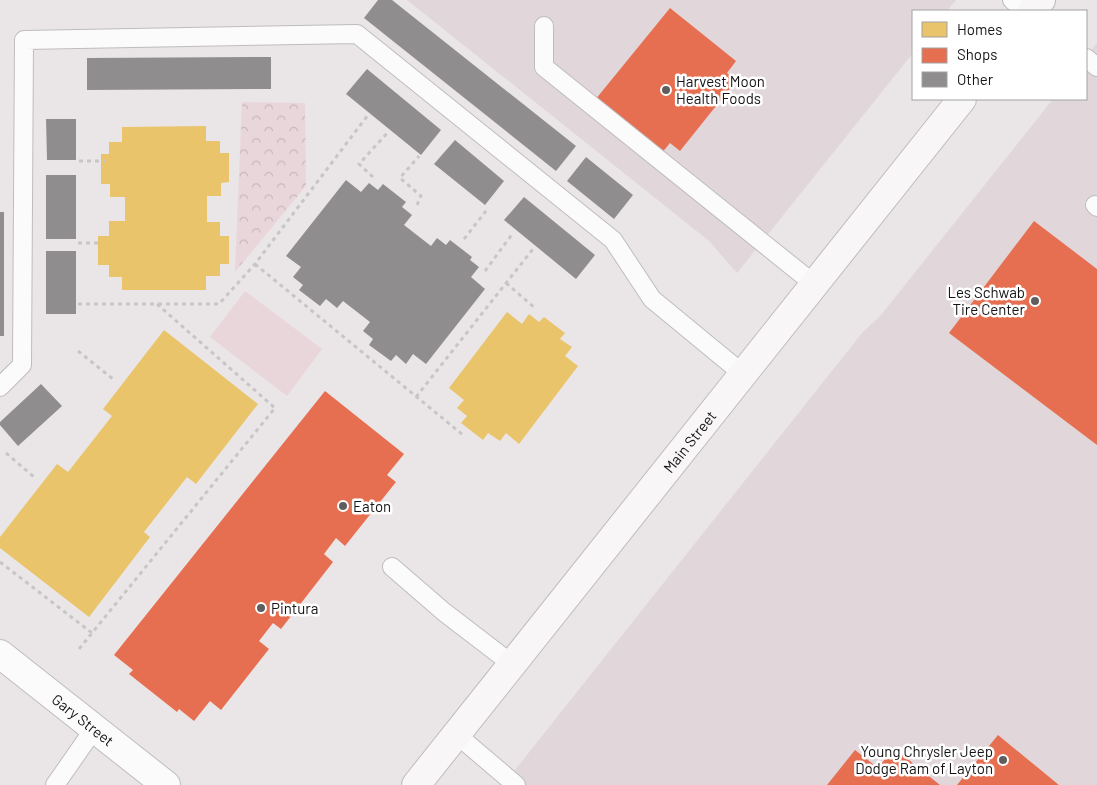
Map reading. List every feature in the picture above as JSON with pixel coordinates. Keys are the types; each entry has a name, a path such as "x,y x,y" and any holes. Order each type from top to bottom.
{"main road":[{"path":"1033,10 1041,0"},
{"name":"Main Street","path":"416,785 961,100"}],"street":[{"name":"Gary Street","path":"0,654 166,785"}],"lane":[{"path":"1012,0 1025,10"},
{"path":"544,26 544,67 814,284"},
{"path":"0,386 22,365 24,40 357,34 613,240 652,300 743,374"},
{"path":"1087,59 1097,67"},
{"path":"392,567 444,612 512,664"},
{"path":"55,785 94,729"},
{"path":"456,734 516,785"}],"path":[{"path":"78,304 219,304 255,264 368,115"},
{"path":"373,177 359,164 389,131"},
{"path":"417,205 421,196 400,178 419,156"},
{"path":"79,161 106,161"},
{"path":"464,239 486,210"},
{"path":"485,271 513,233"},
{"path":"78,243 101,243"},
{"path":"416,397 533,249"},
{"path":"255,264 463,435"},
{"path":"506,283 535,308"},
{"path":"79,649 275,408 157,304"},
{"path":"78,351 113,379"},
{"path":"6,453 34,477"},
{"path":"0,562 92,633"}],"shaded area":[{"path":"407,0 956,0 948,10 912,10 912,54 737,273 709,241"},
{"path":"1097,43 1097,785 503,785 862,333 881,315 1052,100 1087,100 1087,56"}],"green space":[{"path":"242,102 305,103 306,186 235,272"},
{"path":"245,291 322,349 287,396 210,337"}],"building: Homes":[{"path":"206,126 206,141 220,141 220,153 229,153 229,182 221,183 221,196 207,196 207,222 220,222 220,236 229,236 229,264 220,264 220,276 206,276 206,290 122,290 122,277 109,277 109,265 98,265 98,236 109,236 109,221 125,221 125,197 110,197 110,184 101,184 101,154 109,154 109,142 122,142 122,127"},
{"path":"507,312 522,324 529,314 539,322 544,317 565,333 560,339 572,347 565,356 578,366 519,444 506,433 500,441 488,433 483,440 461,423 467,416 457,408 464,400 449,388"},
{"path":"164,330 258,404 196,484 187,477 144,532 150,537 89,617 0,548 0,537 57,464 68,472 112,416 103,409"}],"building: Shops":[{"name":"Harvest Moon Health Foods","path":"670,8 736,61 727,73 736,81 680,151 670,143 661,154 595,100"},
{"name":"Les Schwab Tire Center","path":"1034,221 1097,269 1097,445 949,333"},
{"path":"325,391 404,454 387,475 396,482 345,546 336,538 324,554 333,562 281,629 273,623 259,641 269,649 221,710 210,701 194,721 179,709 177,712 129,674 133,670 114,655"},
{"name":"Young Chrysler Jeep Dodge Ram of Layton","path":"998,735 1059,785 957,785"},
{"name":"Young Chrysler Jeep Dodge Ram of Layton","path":"894,748 940,785 827,785 855,750 878,768"}],"building: Other":[{"path":"378,0 392,0 576,146 556,171 364,18"},
{"path":"271,57 271,89 87,90 87,58"},
{"path":"367,69 441,130 421,155 346,94"},
{"path":"46,119 76,119 76,160 47,160"},
{"path":"455,140 504,181 485,205 434,164"},
{"path":"586,157 633,195 614,219 567,181"},
{"path":"46,175 76,175 76,239 46,239"},
{"path":"346,180 361,192 369,183 378,190 383,184 406,202 402,207 412,215 404,225 431,246 437,238 446,245 450,240 472,257 470,260 479,267 471,277 485,289 426,364 413,354 406,364 396,355 391,361 369,345 373,339 363,331 370,322 343,301 337,308 326,299 320,306 299,290 303,285 293,277 301,267 286,256"},
{"path":"524,197 595,255 576,279 504,220"},
{"path":"0,212 4,212 4,336 0,336"},
{"path":"46,251 76,251 76,314 46,314"},
{"path":"41,384 62,406 18,446 0,425 0,422"}],"place":[{"name":"Harvest Moon Health Foods","path":"666,90"},
{"name":"Les Schwab Tire Center","path":"1035,301"},
{"name":"Eaton","path":"343,506"},
{"name":"Pintura","path":"261,608"},
{"name":"Young Chrysler Jeep Dodge Ram of Layton","path":"1003,760"}]}
